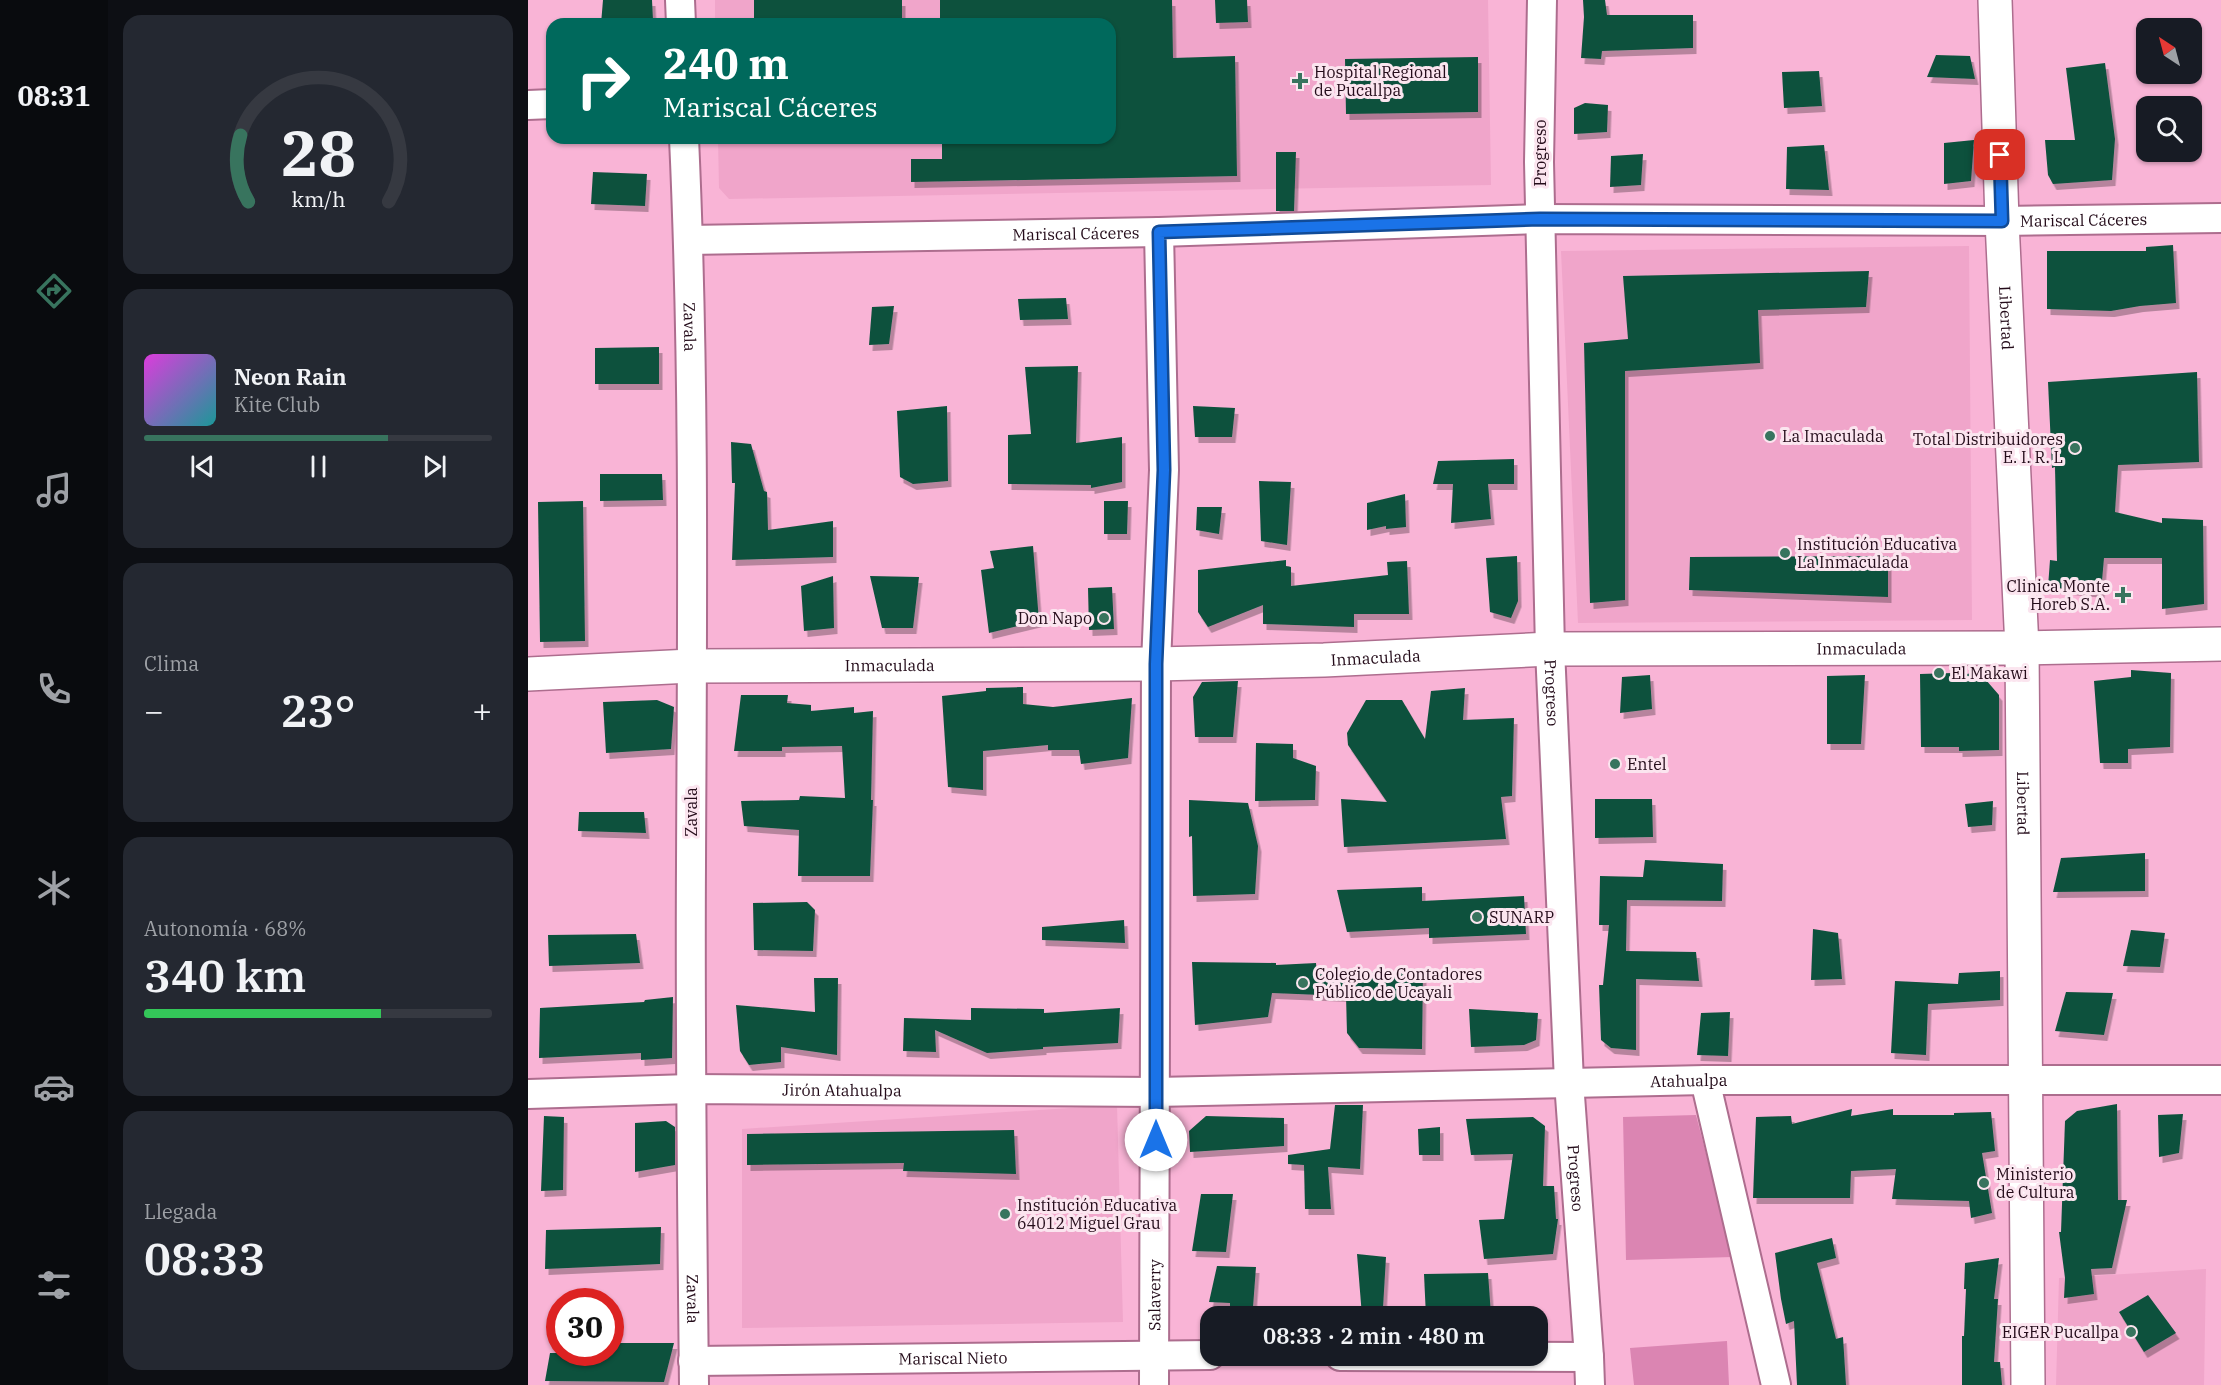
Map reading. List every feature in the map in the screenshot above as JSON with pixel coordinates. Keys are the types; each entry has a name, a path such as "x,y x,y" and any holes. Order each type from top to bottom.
{"street":[{"path":"680,0 681,18"},
{"name":"Progreso","path":"1542,0 1540,219 1551,649 1569,1082 1590,1371"},
{"name":"Libertad","path":"1995,0 2002,221 2022,648 2028,1385"},
{"path":"528,105 546,104"},
{"name":"Zavala","path":"684,144 688,240 693,1373"},
{"name":"Mariscal Cáceres","path":"688,240 1159,232 1540,219 2002,221 2221,218"},
{"name":"Salaverry","path":"1155,1385 1156,664 1164,470 1159,232"},
{"name":"Inmaculada","path":"528,674 691,666 1156,664 1324,660 1551,649 2022,648 2221,644"},
{"path":"1706,1080 1776,1385"},
{"name":"Atahualpa","path":"1156,1092 1706,1080 2221,1080"},
{"name":"Jirón Atahualpa","path":"528,1094 690,1089 1156,1092"},
{"name":"Mariscal Nieto","path":"693,1373 1200,1355"},
{"path":"1507,1366 1590,1371"}],"shaded area":[{"name":"Hospital Regional de Pucallpa","path":"715,0 1488,0 1491,185 729,199 719,188 718,144 1116,144 1116,18 715,18"},
{"name":"La Imaculada","path":"1969,246 1972,620 1578,623 1561,251"},
{"path":"1117,1105 1123,1322 742,1328 742,1129"},
{"path":"1696,1115 1733,1257 1626,1260 1623,1117"},
{"name":"EIGER Pucallpa","path":"2206,1269 2204,1385 2056,1385 2059,1278"},
{"path":"1727,1341 1729,1385 1634,1385 1630,1348"}],"building":[{"path":"603,0 652,0 653,18 602,18"},
{"path":"754,0 902,0 902,18 754,18"},
{"path":"940,0 1172,0 1173,58 1235,56 1237,176 911,182 911,159 942,159 942,144 1116,144 1116,18 940,18"},
{"path":"1215,0 1247,0 1248,22 1216,23"},
{"path":"1583,0 1605,0 1607,15 1693,15 1693,48 1602,51 1601,59 1581,58"},
{"path":"1936,55 1970,56 1975,79 1927,77"},
{"path":"1478,57 1478,112 1346,114 1345,59"},
{"path":"2105,63 2115,139 2112,180 2053,184 2048,175 2045,140 2075,140 2066,68"},
{"path":"1819,71 1822,106 1784,108 1782,72"},
{"path":"1585,103 1608,105 1607,132 1574,134 1574,108"},
{"path":"1974,140 1971,181 1944,184 1944,143"},
{"path":"1824,145 1829,190 1786,189 1787,147"},
{"path":"1276,152 1296,152 1294,211 1276,211"},
{"path":"1643,154 1641,185 1610,187 1611,156"},
{"path":"593,172 647,174 645,206 591,204"},
{"path":"2173,245 2176,303 2111,311 2047,309 2047,251 2146,251 2146,247"},
{"path":"1869,271 1866,307 1758,310 1760,363 1625,371 1625,600 1590,603 1584,343 1628,339 1623,276"},
{"path":"1066,298 1068,319 1020,320 1018,299"},
{"path":"894,306 889,344 869,345 872,307"},
{"path":"659,347 659,384 595,384 595,348"},
{"path":"1078,366 1076,443 1122,437 1122,482 1091,488 1091,485 1008,484 1008,435 1031,434 1025,367"},
{"path":"2197,372 2199,462 2118,465 2115,512 2162,523 2162,518 2203,520 2204,604 2162,609 2162,558 2104,558 2101,592 2048,587 2050,560 2057,561 2055,467 2052,468 2048,382"},
{"path":"947,406 948,481 913,484 900,477 897,411"},
{"path":"1193,406 1235,408 1232,437 1195,437"},
{"path":"731,442 751,444 764,491 767,492 768,530 833,521 833,557 732,560 735,483 732,483"},
{"path":"1514,459 1514,484 1488,484 1491,519 1451,523 1453,484 1433,484 1438,461"},
{"path":"600,474 662,474 663,500 600,501"},
{"path":"1259,481 1291,482 1287,545 1261,541"},
{"path":"1405,494 1406,527 1386,529 1386,526 1367,530 1367,503"},
{"path":"583,501 585,641 540,642 538,502"},
{"path":"1104,501 1128,501 1127,534 1104,534"},
{"path":"1197,507 1222,507 1219,534 1196,530"},
{"path":"1033,546 1039,621 989,633 981,570 994,568 990,551"},
{"path":"1517,556 1518,601 1511,618 1490,612 1486,558"},
{"path":"1888,556 1888,597 1689,590 1690,557"},
{"path":"1286,560 1286,566 1291,567 1291,586 1388,575 1387,562 1407,561 1409,614 1354,614 1354,627 1263,624 1263,605 1208,627 1198,612 1198,570"},
{"path":"833,576 834,628 804,631 801,586"},
{"path":"870,576 919,577 913,628 882,628"},
{"path":"1112,587 1114,629 1089,630 1088,588"},
{"path":"2131,670 2171,673 2170,747 2128,749 2128,763 2100,763 2094,681 2131,677"},
{"path":"1979,672 1999,695 1999,750 1959,751 1959,747 1921,747 1920,674 1953,673 1954,676"},
{"path":"1650,675 1652,709 1620,713 1622,677"},
{"path":"1865,675 1861,744 1827,744 1827,676"},
{"path":"1238,681 1233,737 1195,737 1193,697 1202,682"},
{"path":"1023,687 1023,704 1053,707 1132,698 1128,758 1081,764 1079,750 1048,750 1048,745 983,751 983,790 948,787 942,696 986,691 986,688"},
{"path":"1465,688 1463,720 1514,718 1512,796 1501,797 1506,839 1344,847 1341,799 1387,802 1348,745 1347,733 1366,700 1402,700 1425,739 1431,691"},
{"path":"741,695 788,695 787,703 811,705 811,711 854,707 854,713 873,711 870,876 798,876 799,830 744,826 741,801 799,800 800,796 845,798 842,746 782,747 782,751 734,751"},
{"path":"657,700 674,707 671,749 606,753 603,702"},
{"path":"1256,743 1293,744 1293,758 1316,766 1315,800 1255,801"},
{"path":"1595,799 1652,799 1653,837 1595,838"},
{"path":"1189,800 1248,803 1258,846 1255,894 1193,896"},
{"path":"1993,801 1992,825 1968,827 1965,804"},
{"path":"579,812 644,812 646,833 578,831"},
{"path":"2145,853 2145,891 2053,892 2061,858"},
{"path":"1645,860 1723,864 1722,901 1627,900 1626,951 1696,952 1699,981 1636,979 1636,1050 1611,1048 1601,1040 1599,985 1603,985 1609,925 1599,925 1600,876 1643,877"},
{"path":"1422,887 1422,901 1524,896 1526,934 1429,938 1429,928 1347,932 1337,890"},
{"path":"807,902 815,910 813,951 754,950 753,903"},
{"path":"1124,920 1125,943 1042,940 1042,927"},
{"path":"1813,929 1838,933 1842,979 1811,980"},
{"path":"2131,930 2165,933 2160,967 2123,966"},
{"path":"636,934 640,963 549,966 548,935"},
{"path":"1192,962 1276,963 1276,965 1316,963 1317,974 1423,971 1422,1049 1359,1048 1347,1033 1346,996 1272,993 1268,1017 1195,1025"},
{"path":"2000,971 2000,1000 1928,1004 1926,1055 1891,1053 1895,981 1958,984 1959,973"},
{"path":"814,978 838,978 837,1055 781,1047 781,1062 749,1065 740,1051 736,1005 815,1012"},
{"path":"2066,992 2113,993 2104,1035 2055,1031"},
{"path":"673,997 672,1058 641,1060 641,1053 539,1058 540,1008 644,1002 645,1000"},
{"path":"971,1008 1044,1009 1044,1013 1120,1008 1118,1043 987,1053 935,1030 936,1052 903,1051 904,1018 971,1020"},
{"path":"1469,1009 1538,1013 1536,1040 1524,1045 1471,1047"},
{"path":"1730,1012 1728,1056 1697,1055 1701,1013"},
{"path":"2117,1104 2118,1200 2127,1200 2112,1268 2091,1269 2094,1294 2064,1298 2065,1278 2059,1232 2061,1232 2065,1121 2077,1111"},
{"path":"1335,1105 1363,1105 1360,1169 1328,1167 1331,1209 1305,1209 1304,1165 1288,1164 1288,1155 1330,1149"},
{"path":"1852,1109 1851,1116 1893,1109 1893,1115 1954,1115 1954,1113 1991,1112 1995,1151 1982,1153 1992,1213 1971,1218 1969,1201 1892,1199 1896,1169 1851,1171 1850,1198 1753,1198 1756,1117 1791,1116 1792,1124"},
{"path":"2183,1114 2179,1153 2159,1157 2158,1115"},
{"path":"544,1116 564,1117 563,1190 541,1191"},
{"path":"1206,1116 1284,1118 1284,1146 1190,1152 1189,1131"},
{"path":"1533,1117 1545,1126 1543,1186 1554,1186 1556,1219 1558,1219 1553,1254 1484,1259 1479,1220 1504,1219 1513,1154 1471,1155 1466,1119"},
{"path":"666,1121 675,1127 675,1165 635,1172 635,1123"},
{"path":"1440,1127 1440,1155 1419,1155 1418,1129"},
{"path":"1014,1130 1016,1174 903,1171 904,1163 747,1165 747,1134"},
{"path":"1201,1194 1233,1194 1226,1252 1192,1251"},
{"path":"661,1227 660,1264 545,1269 546,1230"},
{"path":"1832,1238 1836,1258 1817,1263 1836,1339 1843,1337 1846,1385 1797,1385 1794,1321 1786,1324 1775,1253"},
{"path":"1357,1254 1386,1257 1383,1306 1361,1306"},
{"path":"1999,1258 1994,1299 1998,1299 1994,1362 2000,1362 2002,1385 1962,1385 1965,1263"},
{"path":"1217,1266 1256,1267 1253,1306 1230,1306 1230,1303 1209,1302"},
{"path":"1488,1273 1490,1306 1425,1306 1424,1274"},
{"path":"2148,1295 2176,1333 2144,1352 2119,1312"},
{"path":"624,1343 674,1343 664,1382 545,1381 548,1366 624,1366"}],"place":[{"name":"Hospital Regional de Pucallpa","path":"1300,81"},
{"name":"La Imaculada","path":"1770,436"},
{"name":"Total Distribuidores E. I. R. L","path":"2075,448"},
{"name":"Institución Educativa La Inmaculada","path":"1785,553"},
{"name":"Clinica Monte Horeb S.A.","path":"2123,595"},
{"name":"Don Napo","path":"1104,618"},
{"name":"El Makawi","path":"1939,673"},
{"name":"Entel","path":"1615,764"},
{"name":"SUNARP","path":"1477,917"},
{"name":"Colegio de Contadores Público de Ucayali","path":"1303,983"},
{"name":"Ministerio de Cultura","path":"1984,1183"},
{"name":"Institución Educativa 64012 Miguel Grau","path":"1005,1214"},
{"name":"EIGER Pucallpa","path":"2131,1332"}],"route":[{"path":"1156,1140 1156,664 1164,470 1159,232 1540,219 2002,221 2000,155"}]}
